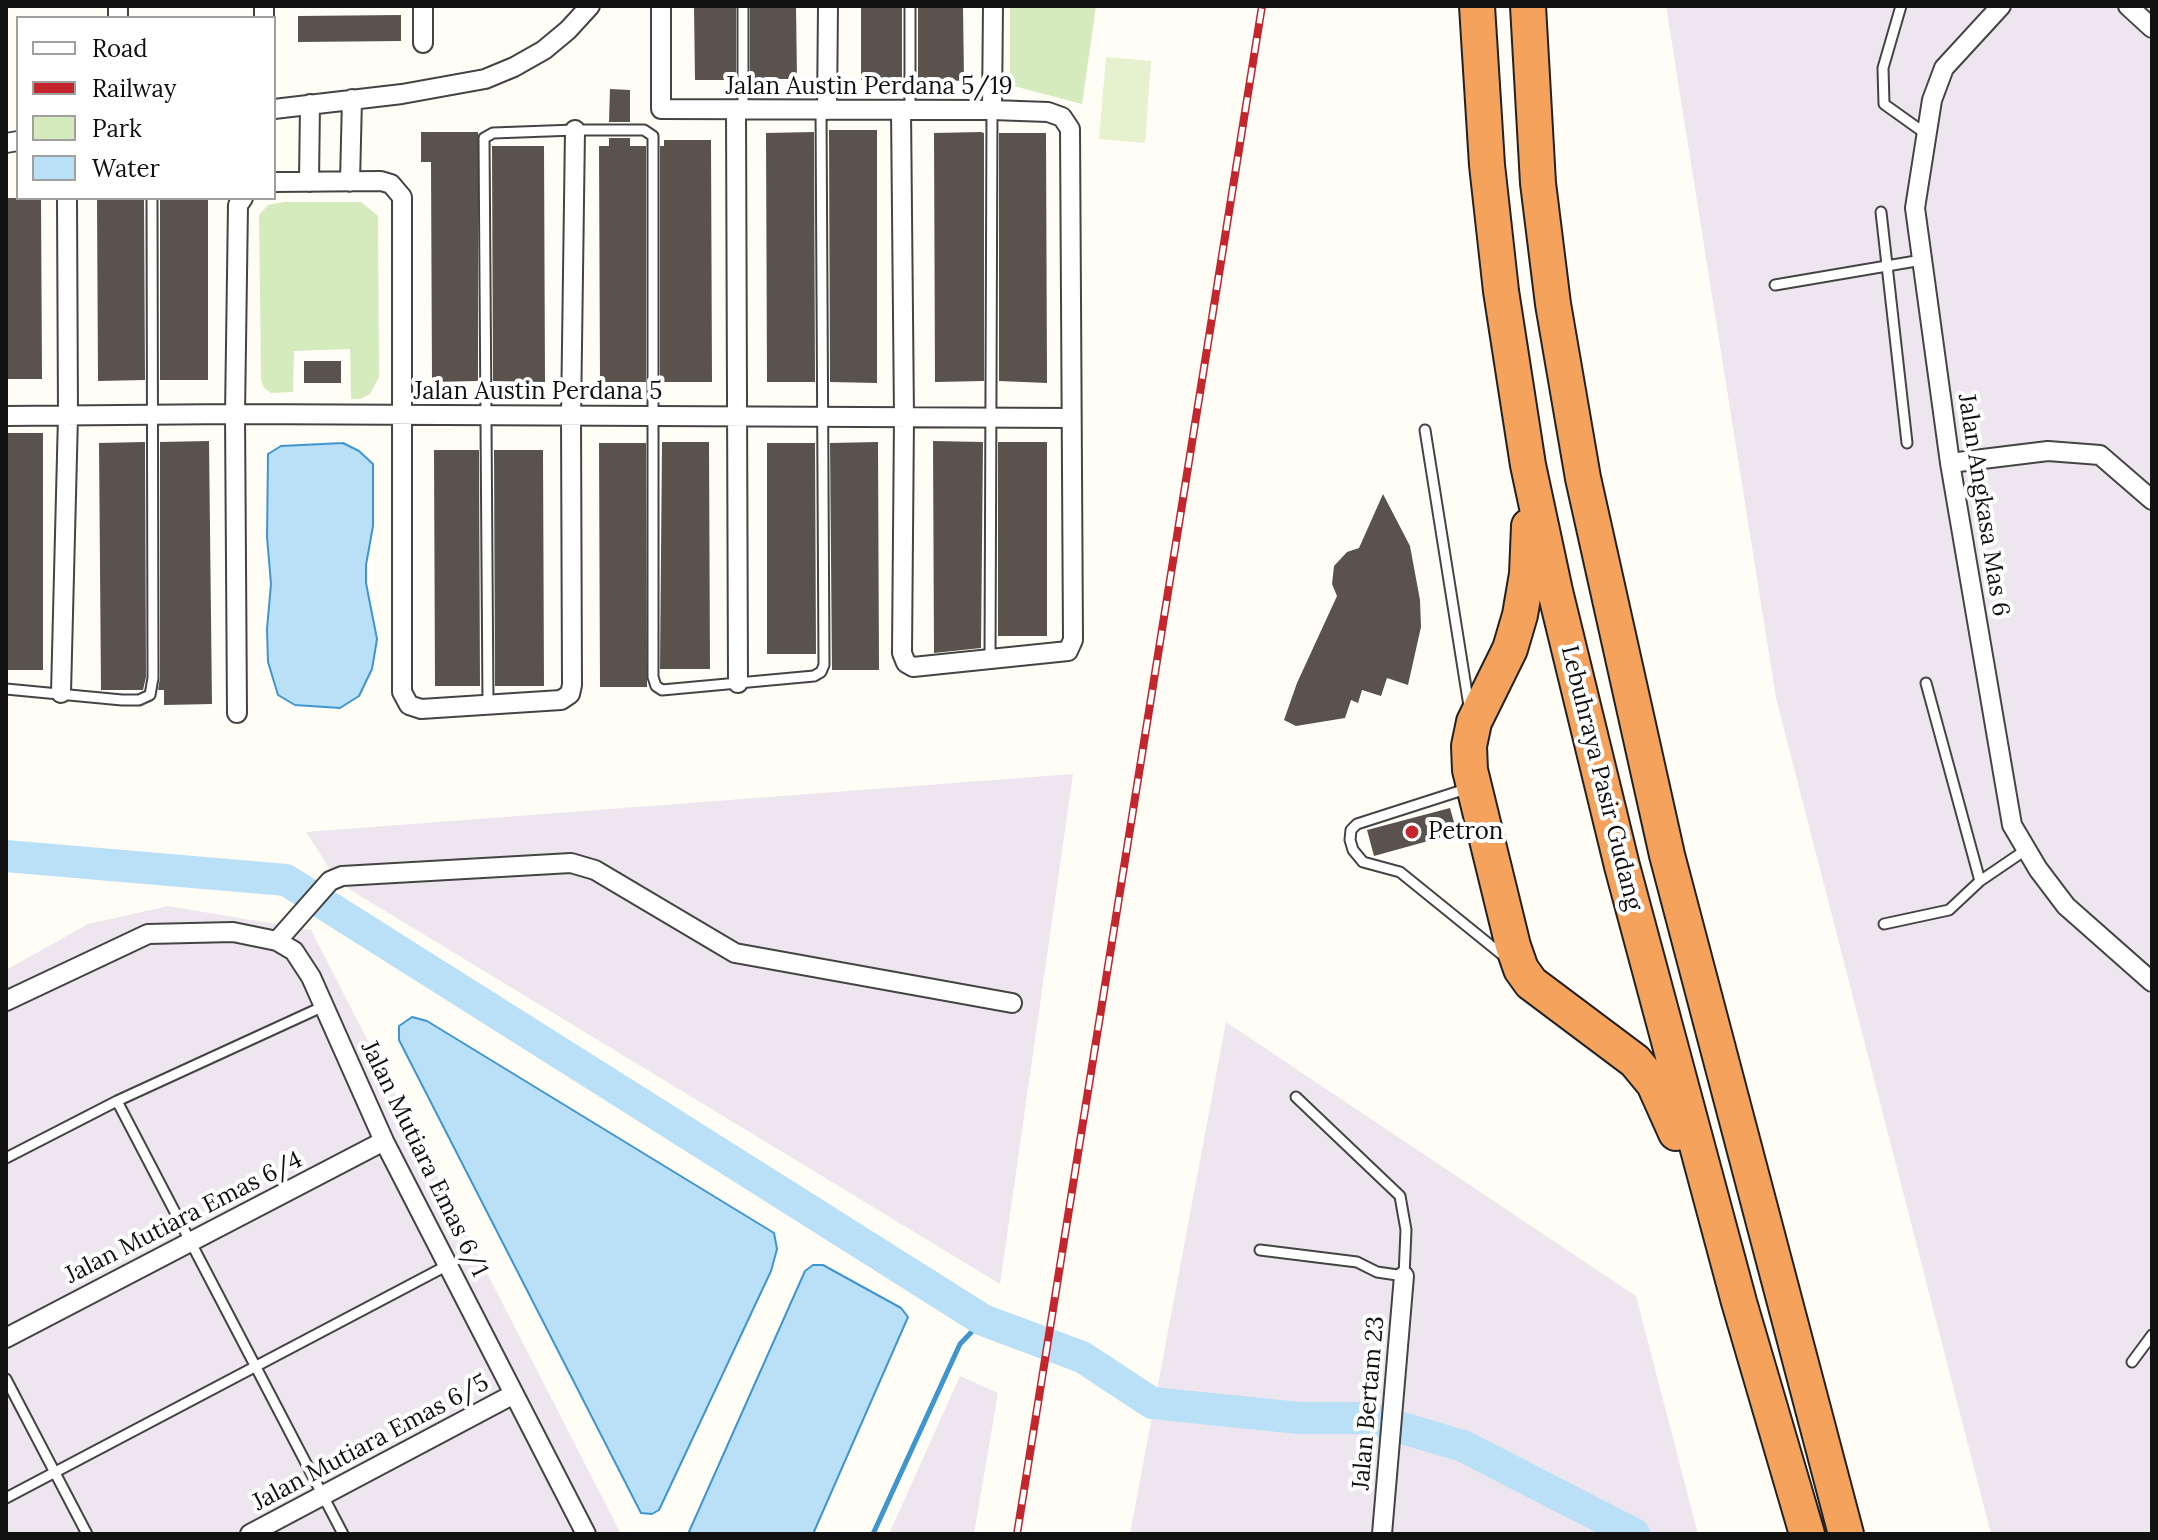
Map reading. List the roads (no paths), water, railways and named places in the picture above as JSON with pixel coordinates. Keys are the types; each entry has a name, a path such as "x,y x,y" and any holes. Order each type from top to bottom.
{"highway":[{"name":"Lebuhraya Pasir Gudang","path":"1477,6 1487,165 1501,291 1528,465 1555,591 1622,866 1739,1302 1806,1529"},
{"name":"Lebuhraya Pasir Gudang","path":"1528,6 1538,183 1553,304 1583,478 1667,855 1843,1520"},
{"path":"1528,465 1529,534 1520,615 1510,649 1472,729 1469,746 1470,770 1513,946 1531,983 1635,1061 1654,1084 1669,1112 1739,1302"}],"street":[{"path":"423,6 423,43"},
{"path":"276,109 402,94 485,79 544,50 590,6"},
{"name":"Jalan Austin Perdana 5/19","path":"661,6 661,109 992,110 1048,112 1062,117 1070,129 1070,418"},
{"path":"824,110 828,6"},
{"path":"992,110 993,6"},
{"name":"Jalan Angkasa Mas 6","path":"2001,6 1944,68 1932,100 1915,208 1950,463 2012,825 2066,906 2152,982"},
{"path":"2128,6 2152,28"},
{"path":"345,182 346,100"},
{"path":"303,182 304,105"},
{"path":"738,683 736,417 740,110"},
{"path":"905,110 902,653 906,663 913,667 990,660 1068,651 1072,646 1070,418"},
{"path":"276,182 381,181 391,184 402,197 402,692 409,705 421,709 561,700 570,694 572,685 571,417 575,130"},
{"path":"61,693 68,416 67,200"},
{"path":"237,713 235,414 238,205 242,200"},
{"name":"Jalan Austin Perdana 5","path":"6,416 235,414 1070,418"},
{"path":"1950,463 2048,451 2100,455 2152,500"},
{"path":"6,1001 135,938 168,931 233,932 277,941 330,881 342,876 580,863 735,953 1012,1003"},
{"name":"Jalan Mutiara Emas 6/1","path":"277,941 301,959 384,1141 585,1533"},
{"name":"Jalan Mutiara Emas 6/4","path":"6,1338 384,1141"},
{"name":"Jalan Bertam 23","path":"1382,1534 1404,1276"},
{"name":"Jalan Mutiara Emas 6/5","path":"250,1534 514,1394"}],"lane":[{"path":"740,110 743,6"},
{"path":"905,110 910,6"},
{"path":"1901,6 1883,68 1884,104 1926,134"},
{"path":"488,705 484,138 493,133 575,130 644,130 653,136 653,677 656,686 662,690 814,676 821,672 824,665 824,110"},
{"path":"990,660 992,110"},
{"path":"6,689 122,700 139,700 150,695 153,678 152,200"},
{"path":"1881,212 1907,443"},
{"path":"1775,285 1922,260"},
{"path":"1425,430 1472,729"},
{"path":"1926,683 1980,881"},
{"path":"1475,787 1357,824 1351,830 1350,840 1353,850 1363,862 1400,872 1523,972"},
{"path":"1884,924 1949,910 1980,881 2027,849"},
{"path":"6,1158 117,1101 324,1006"},
{"path":"1260,1250 1357,1262 1377,1272 1404,1276 1406,1230 1400,1196 1296,1097"},
{"path":"117,1101 343,1534"},
{"path":"6,1498 448,1265"},
{"path":"2132,1362 2152,1335"},
{"path":"6,1379 87,1534"}],"water":[{"path":"343,443 359,451 373,464 373,526 366,565 366,583 377,639 372,669 359,696 340,708 295,705 278,695 268,662 271,584 267,537 268,454 281,446"},
{"path":"412,1017 427,1021 774,1233 777,1249 771,1271 659,1510 652,1514 641,1513 399,1040 399,1026"},
{"path":"813,1265 823,1265 901,1308 908,1317 813,1534 688,1534 805,1271"}],"waterway":[{"path":"6,856 286,880 983,1320 1082,1357 1152,1403 1299,1418 1368,1418 1463,1446 1634,1534"},
{"path":"873,1534 960,1344 983,1320"}],"railway":[{"path":"1017,1534 1262,6"}],"place":[{"name":"Petron","path":"1412,832"}]}
